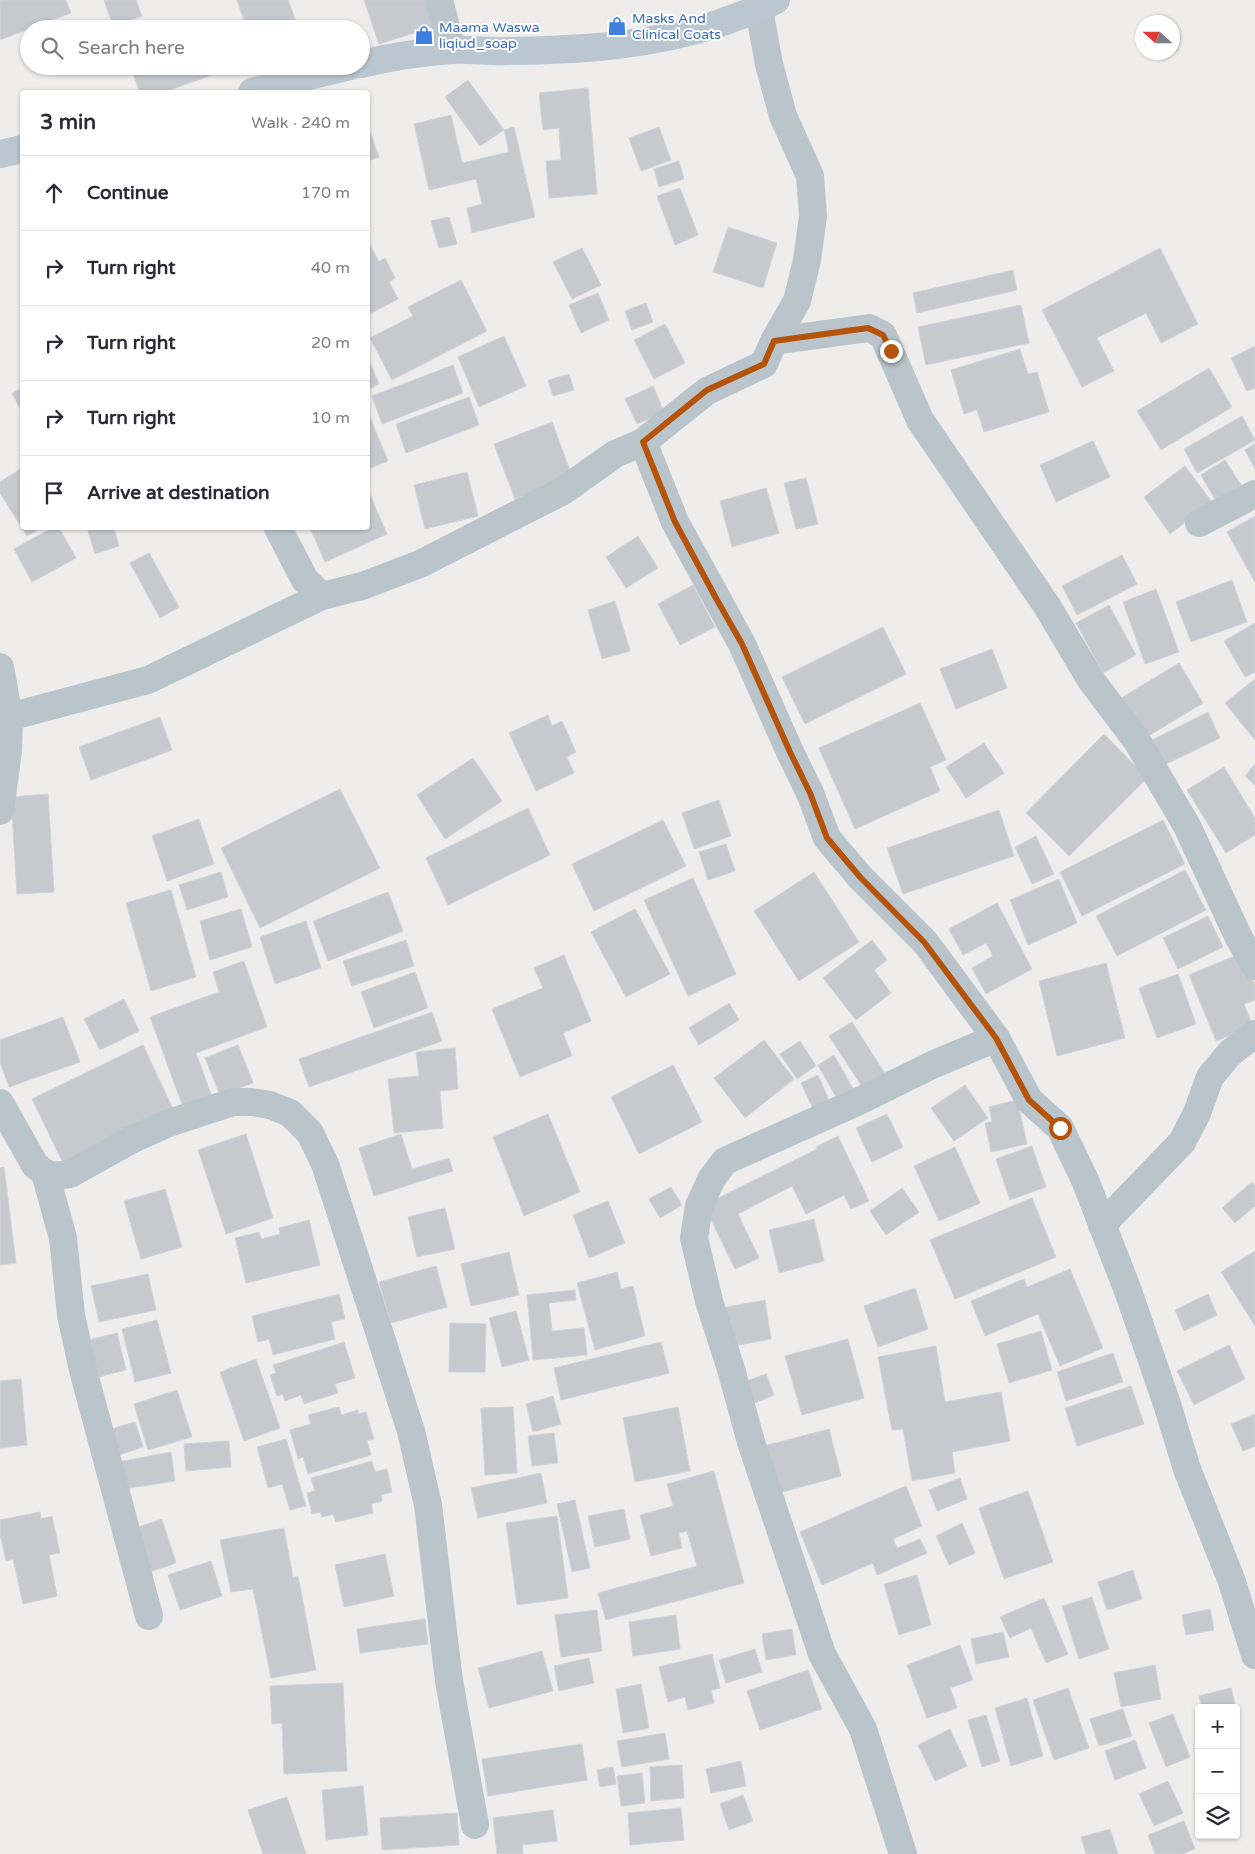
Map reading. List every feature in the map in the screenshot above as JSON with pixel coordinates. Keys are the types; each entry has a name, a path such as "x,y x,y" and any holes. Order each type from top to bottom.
{"street":[{"path":"439,0 452,50"},
{"path":"9,717 148,680 322,596 362,586 420,564 563,492 615,454 643,442 707,390 764,364 774,341 797,301 813,216 810,176 783,116 770,64 767,5 702,29 645,42 567,50 452,50 370,62"},
{"path":"259,90 313,75"},
{"path":"0,154 20,149"},
{"path":"774,341 868,328 883,335 920,420 1047,606 1091,680 1137,740 1187,826 1238,936 1255,966"},
{"path":"643,442 675,522 742,644 810,793 827,838 860,877 924,942 996,1038 1029,1100 1060,1128 1085,1180 1128,1291 1187,1469 1231,1580 1255,1655"},
{"path":"1199,523 1255,494"},
{"path":"279,530 305,580 322,596"},
{"path":"0,667 9,717 8,750 0,810"},
{"path":"1102,1225 1182,1142 1197,1113 1210,1077 1230,1053 1255,1034"},
{"path":"903,1854 863,1729 822,1654 810,1620 751,1442 731,1369 709,1301 694,1238 699,1206 712,1178 725,1161 857,1102 932,1065 996,1038"},
{"path":"0,1103 35,1165 45,1173 53,1176 70,1174 131,1140 166,1124 233,1102 252,1102 270,1105 290,1113 310,1133 328,1173 411,1431 428,1505 449,1681 475,1825"},
{"path":"45,1173 62,1238 71,1315 83,1370 149,1616"}],"building":[{"path":"0,0 66,0 71,13 53,20 20,20 20,32 0,40"},
{"path":"104,0 136,0 142,16 130,20 111,20"},
{"path":"237,0 288,0 296,20 244,20"},
{"path":"364,0 425,0 433,27 379,44"},
{"path":"133,75 212,75 170,90 139,90"},
{"path":"468,80 504,130 480,146 445,97"},
{"path":"588,88 597,194 549,198 546,161 561,160 559,128 543,130 539,93"},
{"path":"451,115 462,163 509,152 504,130 514,127 535,217 472,233 467,208 482,204 476,179 429,190 414,124"},
{"path":"659,127 671,160 641,171 629,138"},
{"path":"370,132 379,157 370,160"},
{"path":"679,161 684,179 659,187 654,169"},
{"path":"680,188 698,235 675,245 657,196"},
{"path":"449,217 457,244 439,248 431,221"},
{"path":"728,227 777,243 763,288 713,272"},
{"path":"370,245 379,262 385,258 395,278 389,282 398,299 370,314"},
{"path":"582,248 601,285 572,299 553,262"},
{"path":"1160,248 1198,324 1161,343 1146,313 1097,338 1114,371 1082,387 1042,310"},
{"path":"1013,270 1017,290 917,313 913,293"},
{"path":"461,280 487,331 392,380 370,338 413,316 408,307"},
{"path":"598,293 609,320 581,333 569,305"},
{"path":"646,303 653,322 632,330 625,311"},
{"path":"1021,305 1029,343 926,365 918,327"},
{"path":"665,324 685,363 654,379 634,340"},
{"path":"504,336 526,386 479,407 458,357"},
{"path":"1255,346 1255,388 1247,391 1231,358"},
{"path":"1020,349 1028,374 1037,372 1049,412 984,432 977,410 964,414 951,370"},
{"path":"370,363 379,384 370,389"},
{"path":"453,365 463,393 382,424 372,396"},
{"path":"1209,368 1232,407 1161,450 1137,411"},
{"path":"569,374 574,390 553,396 548,380"},
{"path":"653,386 664,412 637,424 625,399"},
{"path":"20,389 20,408 12,393"},
{"path":"469,397 479,425 406,453 396,424"},
{"path":"1242,416 1255,440 1197,473 1184,449"},
{"path":"370,417 388,461 370,468"},
{"path":"552,422 572,476 515,499 494,444"},
{"path":"1093,441 1110,477 1056,502 1040,465"},
{"path":"1255,444 1255,469 1245,450"},
{"path":"1225,460 1241,485 1216,501 1201,475"},
{"path":"1185,466 1212,502 1170,534 1144,497"},
{"path":"20,469 20,525 0,493 0,482"},
{"path":"467,472 478,516 425,529 414,485"},
{"path":"806,478 818,524 796,529 784,483"},
{"path":"766,488 779,533 732,547 720,501"},
{"path":"370,495 387,534 325,562 311,530 370,530"},
{"path":"1255,516 1255,582 1227,532"},
{"path":"23,530 38,530 27,536"},
{"path":"48,530 60,530 76,558 32,582 14,549"},
{"path":"88,530 115,530 119,546 95,554"},
{"path":"638,536 658,568 626,588 606,557"},
{"path":"149,553 179,607 160,618 130,563"},
{"path":"1122,555 1137,584 1077,615 1062,586"},
{"path":"1232,580 1247,622 1191,642 1176,602"},
{"path":"693,585 715,627 680,645 658,604"},
{"path":"1156,589 1179,652 1145,664 1123,602"},
{"path":"615,601 630,651 602,659 588,610"},
{"path":"1109,605 1136,655 1103,673 1076,623"},
{"path":"1255,623 1255,672 1245,677 1224,641"},
{"path":"883,627 906,674 805,724 782,677"},
{"path":"992,649 1007,688 956,709 940,669"},
{"path":"1179,663 1203,703 1142,740 1118,700"},
{"path":"1255,679 1255,740 1225,703"},
{"path":"920,703 946,760 930,767 940,791 855,829 819,748"},
{"path":"1208,712 1220,738 1162,766 1150,741"},
{"path":"548,715 552,726 562,721 576,752 567,757 574,773 536,791 509,733"},
{"path":"160,717 172,750 91,780 79,747"},
{"path":"1104,734 1147,778 1069,856 1026,813"},
{"path":"984,743 1004,773 966,798 946,767"},
{"path":"473,758 502,801 445,839 417,795"},
{"path":"1255,764 1255,785 1245,776"},
{"path":"1224,767 1255,818 1255,835 1226,853 1187,790"},
{"path":"340,789 380,868 260,928 221,848"},
{"path":"48,794 54,892 17,894 11,797"},
{"path":"719,800 731,836 694,849 682,813"},
{"path":"528,808 550,855 448,905 426,858"},
{"path":"999,810 1014,856 903,894 887,848"},
{"path":"199,819 214,864 167,881 152,836"},
{"path":"663,820 686,866 594,911 572,864"},
{"path":"1163,820 1185,864 1082,916 1060,872"},
{"path":"1036,836 1054,874 1032,884 1015,847"},
{"path":"726,844 735,871 708,880 699,852"},
{"path":"1185,870 1206,910 1117,956 1096,916"},
{"path":"221,872 228,897 187,910 179,885"},
{"path":"814,872 859,942 799,981 754,911"},
{"path":"693,878 736,974 688,996 644,900"},
{"path":"1059,879 1077,923 1028,945 1010,900"},
{"path":"171,890 196,977 151,991 126,903"},
{"path":"388,892 403,931 328,961 313,921"},
{"path":"997,903 1032,969 986,994 972,968 993,956 986,943 963,955 949,929"},
{"path":"241,909 252,947 210,960 200,921"},
{"path":"635,909 670,974 626,997 591,932"},
{"path":"1208,916 1223,947 1178,969 1163,938"},
{"path":"306,921 321,968 275,984 260,937"},
{"path":"406,940 414,966 352,986 343,961"},
{"path":"872,940 887,960 874,970 891,993 856,1020 823,978"},
{"path":"1242,953 1255,985 1255,1000 1244,1004 1253,1026 1216,1041 1189,975"},
{"path":"564,955 591,1021 563,1033 572,1056 520,1077 492,1009 543,988 534,968"},
{"path":"244,961 267,1027 196,1053 212,1097 183,1107 150,1017 219,992 213,972"},
{"path":"1106,963 1125,1038 1057,1056 1039,981"},
{"path":"415,972 428,1008 374,1028 361,992"},
{"path":"1178,974 1196,1024 1157,1038 1139,988"},
{"path":"124,999 139,1031 100,1050 84,1019"},
{"path":"729,1003 739,1020 699,1045 689,1028"},
{"path":"432,1012 442,1041 309,1087 299,1059"},
{"path":"63,1017 80,1062 9,1087 0,1062 0,1040"},
{"path":"852,1022 889,1080 867,1094 829,1036"},
{"path":"764,1040 794,1079 745,1118 714,1078"},
{"path":"800,1041 816,1066 797,1079 780,1054"},
{"path":"143,1045 175,1113 65,1167 32,1099"},
{"path":"238,1045 253,1083 220,1095 205,1058"},
{"path":"455,1048 458,1089 440,1091 443,1128 394,1133 388,1079 419,1076 416,1052"},
{"path":"834,1055 856,1094 840,1104 818,1065"},
{"path":"673,1065 702,1122 639,1154 611,1097"},
{"path":"818,1075 831,1105 815,1113 801,1083"},
{"path":"965,1085 988,1118 954,1141 931,1108"},
{"path":"1017,1100 1027,1144 991,1152 985,1123 992,1122 989,1107"},
{"path":"548,1114 580,1192 524,1216 493,1137"},
{"path":"887,1114 903,1147 872,1162 856,1128"},
{"path":"246,1134 273,1218 226,1234 198,1150"},
{"path":"401,1134 412,1169 449,1158 453,1171 374,1196 359,1148"},
{"path":"838,1136 869,1201 851,1209 844,1195 806,1214 792,1186 738,1214 759,1258 735,1269 704,1205 817,1149 816,1147"},
{"path":"1032,1146 1046,1187 1010,1200 996,1159"},
{"path":"955,1147 980,1203 939,1221 914,1166"},
{"path":"4,1167 16,1263 0,1265 0,1168"},
{"path":"1252,1182 1255,1186 1255,1206 1235,1223 1222,1208"},
{"path":"671,1187 682,1205 660,1218 649,1199"},
{"path":"902,1188 919,1212 886,1235 870,1211"},
{"path":"165,1189 182,1247 141,1259 124,1201"},
{"path":"1032,1198 1056,1257 955,1299 930,1240"},
{"path":"608,1201 625,1243 589,1258 573,1215"},
{"path":"445,1208 455,1249 417,1257 408,1217"},
{"path":"814,1219 824,1261 779,1273 769,1230"},
{"path":"309,1220 320,1265 246,1283 235,1238 259,1232 261,1239 280,1234 279,1228"},
{"path":"1255,1251 1255,1326 1221,1272"},
{"path":"509,1252 519,1295 471,1306 461,1264"},
{"path":"436,1266 447,1307 391,1323 379,1282"},
{"path":"1070,1269 1103,1348 1060,1366 1038,1314 985,1336 971,1301 1024,1279 1027,1287"},
{"path":"617,1272 621,1289 633,1286 645,1336 595,1350 577,1283"},
{"path":"148,1274 156,1310 99,1322 91,1286"},
{"path":"915,1288 928,1329 878,1347 864,1306"},
{"path":"575,1290 576,1300 549,1303 552,1331 584,1328 587,1355 533,1360 527,1295"},
{"path":"339,1294 345,1319 331,1322 335,1339 273,1355 269,1339 258,1342 252,1316"},
{"path":"1208,1294 1217,1315 1184,1331 1175,1310"},
{"path":"765,1300 771,1339 728,1347 722,1308"},
{"path":"516,1311 529,1360 502,1367 489,1318"},
{"path":"157,1320 171,1373 135,1382 122,1329"},
{"path":"450,1323 486,1324 485,1372 449,1372"},
{"path":"1041,1331 1052,1370 1009,1383 997,1344"},
{"path":"117,1333 126,1370 98,1377 89,1340"},
{"path":"848,1339 864,1398 802,1415 785,1356"},
{"path":"344,1342 355,1378 335,1384 338,1393 304,1404 301,1395 285,1401 283,1394 277,1396 270,1375 276,1373 273,1365"},
{"path":"661,1342 669,1373 561,1400 554,1368"},
{"path":"1229,1345 1245,1379 1194,1405 1177,1371"},
{"path":"936,1346 945,1402 1001,1392 1010,1441 952,1452 955,1473 912,1481 903,1429 892,1430 878,1357"},
{"path":"1113,1353 1123,1382 1066,1401 1057,1372"},
{"path":"256,1359 280,1428 244,1441 220,1372"},
{"path":"766,1374 774,1395 750,1405 743,1382"},
{"path":"21,1379 27,1445 0,1448 0,1381"},
{"path":"1131,1386 1144,1424 1077,1446 1065,1408"},
{"path":"177,1390 192,1437 148,1450 134,1404"},
{"path":"553,1396 561,1424 533,1432 526,1404"},
{"path":"339,1407 341,1415 358,1410 358,1414 366,1412 374,1439 367,1441 371,1455 308,1474 303,1457 298,1459 290,1430 311,1424 308,1415"},
{"path":"513,1407 517,1473 485,1475 481,1408"},
{"path":"678,1407 690,1471 635,1482 623,1418"},
{"path":"1255,1414 1255,1446 1243,1451 1231,1424"},
{"path":"135,1422 143,1447 119,1455 111,1429"},
{"path":"829,1429 841,1476 772,1495 760,1447"},
{"path":"554,1433 558,1463 532,1466 528,1436"},
{"path":"286,1439 306,1506 290,1510 282,1484 268,1488 257,1447"},
{"path":"229,1441 231,1467 186,1471 184,1444"},
{"path":"171,1452 175,1481 123,1489 118,1462"},
{"path":"372,1461 375,1472 387,1469 392,1492 381,1495 382,1501 371,1504 373,1513 336,1522 333,1514 322,1517 320,1512 312,1514 307,1493 315,1491 311,1478"},
{"path":"714,1471 744,1583 606,1620 598,1593 697,1566 687,1531 679,1533 682,1548 651,1556 640,1515 673,1506 667,1484"},
{"path":"541,1473 547,1503 478,1518 471,1488"},
{"path":"960,1478 967,1499 937,1511 929,1490"},
{"path":"906,1486 922,1526 893,1539 897,1548 920,1539 927,1553 877,1575 873,1563 822,1585 800,1532"},
{"path":"1028,1491 1053,1562 1004,1579 979,1508"},
{"path":"575,1500 590,1568 572,1572 557,1504"},
{"path":"624,1509 630,1539 595,1547 588,1516"},
{"path":"40,1512 41,1519 52,1516 60,1553 49,1555 57,1596 23,1604 13,1559 6,1561 0,1534 0,1520"},
{"path":"557,1516 568,1598 517,1605 506,1523"},
{"path":"162,1519 176,1563 150,1572 136,1528"},
{"path":"962,1523 975,1553 949,1565 936,1536"},
{"path":"284,1528 293,1578 298,1576 316,1670 271,1678 253,1589 231,1592 220,1540"},
{"path":"385,1554 394,1596 344,1607 335,1565"},
{"path":"211,1561 222,1596 180,1610 168,1575"},
{"path":"1133,1570 1142,1599 1107,1610 1098,1582"},
{"path":"917,1575 931,1625 899,1635 884,1584"},
{"path":"1092,1597 1109,1649 1079,1659 1062,1606"},
{"path":"1044,1598 1068,1654 1046,1663 1031,1628 1010,1638 1000,1617"},
{"path":"1210,1609 1214,1630 1186,1635 1182,1615"},
{"path":"597,1610 602,1651 561,1657 555,1615"},
{"path":"676,1615 680,1649 633,1656 629,1622"},
{"path":"425,1619 428,1644 360,1653 357,1629"},
{"path":"792,1629 796,1655 766,1660 762,1634"},
{"path":"1003,1632 1009,1657 976,1664 971,1639"},
{"path":"960,1645 973,1680 950,1688 957,1708 927,1718 907,1665"},
{"path":"755,1649 762,1672 726,1683 719,1660"},
{"path":"542,1651 553,1691 489,1708 478,1668"},
{"path":"712,1654 720,1688 711,1690 714,1703 688,1710 685,1697 668,1702 659,1667"},
{"path":"589,1658 594,1683 559,1691 554,1666"},
{"path":"1155,1665 1161,1699 1121,1707 1114,1673"},
{"path":"808,1670 822,1709 760,1730 747,1691"},
{"path":"343,1683 347,1771 284,1774 282,1723 272,1724 270,1686"},
{"path":"641,1684 649,1728 623,1733 616,1689"},
{"path":"1068,1688 1089,1748 1054,1760 1033,1700"},
{"path":"1231,1688 1235,1704 1201,1704 1199,1696"},
{"path":"1027,1698 1043,1756 1011,1766 995,1708"},
{"path":"1123,1709 1132,1736 1099,1746 1090,1719"},
{"path":"1173,1714 1190,1757 1166,1767 1149,1723"},
{"path":"986,1715 1000,1761 982,1767 968,1720"},
{"path":"950,1729 967,1766 935,1781 918,1745"},
{"path":"665,1733 669,1759 622,1767 617,1741"},
{"path":"1135,1740 1146,1768 1115,1780 1105,1751"},
{"path":"582,1744 587,1780 488,1796 482,1759"},
{"path":"741,1761 746,1786 711,1793 706,1769"},
{"path":"682,1765 684,1798 651,1801 650,1767"},
{"path":"613,1767 616,1784 600,1787 597,1770"},
{"path":"642,1773 645,1803 621,1806 617,1776"},
{"path":"1168,1781 1183,1813 1154,1826 1139,1794"},
{"path":"363,1786 368,1835 326,1840 322,1790"},
{"path":"743,1795 753,1821 729,1830 720,1804"},
{"path":"287,1797 306,1854 263,1854 248,1810"},
{"path":"681,1808 684,1840 630,1845 628,1813"},
{"path":"553,1810 557,1841 522,1845 523,1854 497,1854 493,1818"},
{"path":"457,1813 459,1845 382,1850 380,1818"},
{"path":"1184,1821 1195,1849 1182,1854 1155,1854 1148,1835"},
{"path":"1110,1829 1118,1854 1086,1854 1081,1837"}],"place":[{"name":"Masks And Clinical Coats","path":"617,26"},
{"name":"Maama Waswa liqiud_soap","path":"424,35"}],"route":[{"path":"891,351 883,335 868,328 840,330 774,341 764,364 707,390 643,442 675,522 742,644 810,793 827,838 860,877 924,942 953,978 996,1038 1029,1100 1060,1128"}]}
